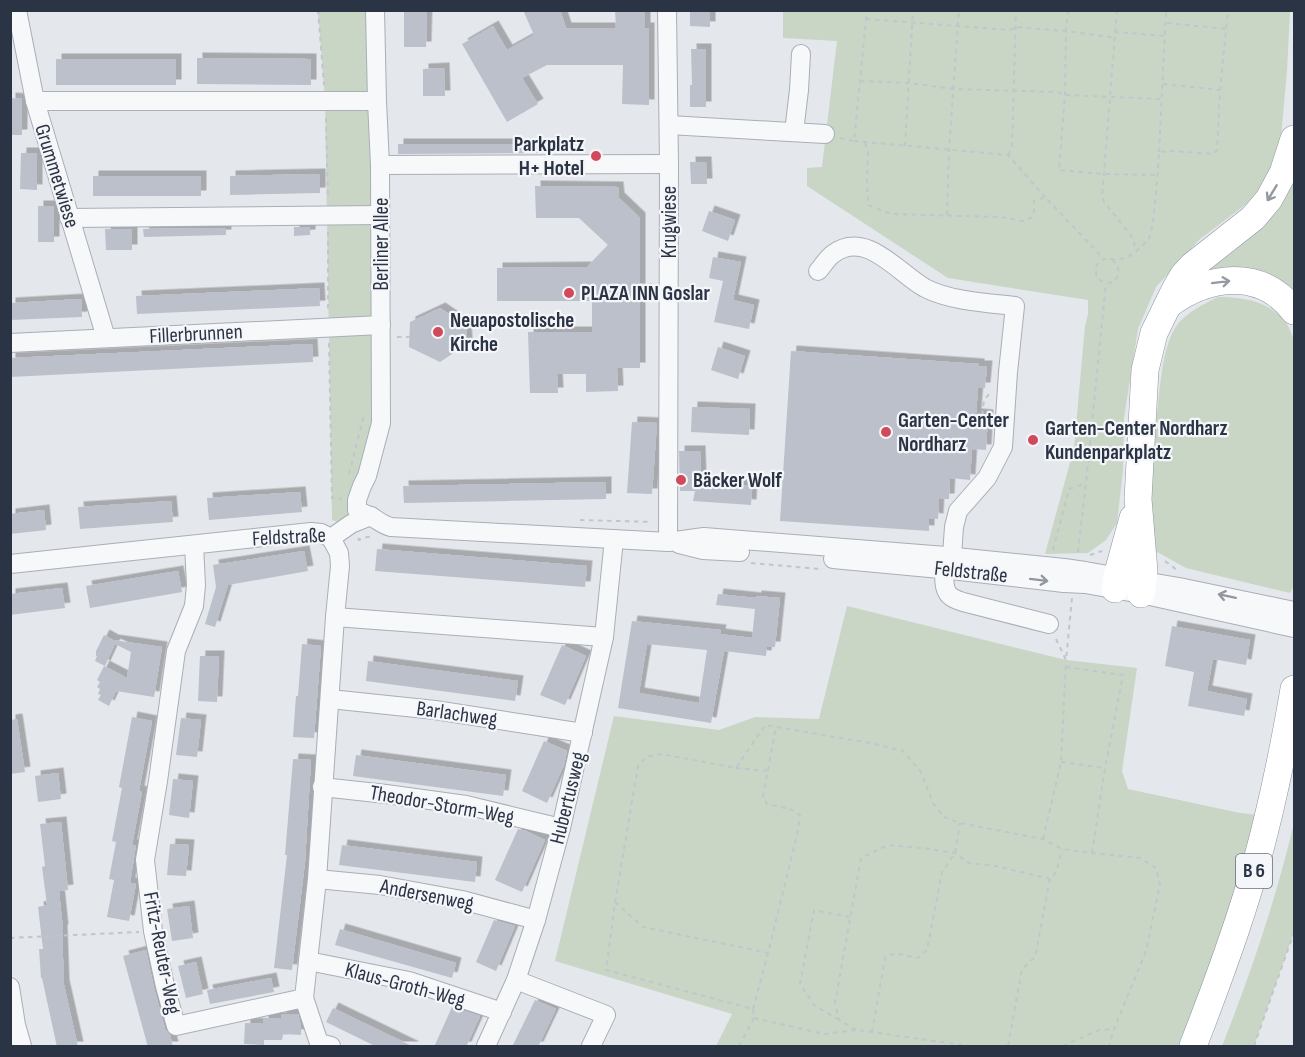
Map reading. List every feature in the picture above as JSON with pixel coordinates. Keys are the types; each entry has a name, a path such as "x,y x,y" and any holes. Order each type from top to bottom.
{"highway":[{"path":"1142,587 1144,571 1138,499 1145,370 1154,333 1183,276 1192,266 1253,218 1269,199 1283,174 1294,139"},
{"path":"1169,304 1205,284 1234,280 1260,284 1268,288 1286,301 1294,311"},
{"path":"1116,582 1138,499"},
{"name":"B 6","path":"1193,1047 1233,938 1256,866 1281,762 1294,689"},
{"name":"B 6","path":"1212,1047 1268,881 1294,776"}],"street":[{"name":"Grummetwiese","path":"17,10 35,100 106,338"},
{"name":"Berliner Allee","path":"370,516 371,491 367,476 381,423 380,165 375,10"},
{"name":"Krugwiese","path":"667,10 668,542"},
{"path":"794,132 801,54"},
{"path":"35,100 377,101"},
{"path":"669,125 825,134"},
{"path":"380,165 669,164"},
{"path":"69,218 380,215"},
{"path":"818,271 833,254 856,246 876,252 925,288 946,295 1015,306 1003,447 987,478 958,511 948,563 946,592 952,598 963,602 1049,624"},
{"name":"Fillerbrunnen","path":"10,343 381,325"},
{"name":"Feldstraße","path":"10,564 311,532 332,538 351,524 370,516 382,525 391,527 668,542 704,537 948,563 1116,582 1273,614"},
{"path":"331,1047 319,1043 304,998 330,699 335,617 333,587 340,566 339,553 332,538"},
{"name":"Hubertusweg","path":"486,1047 516,980 536,920 561,828 603,637 614,539"},
{"name":"Fritz-Reuter-Weg","path":"194,545 196,585 194,606 176,651 145,860 153,931 165,986 176,1026 304,998"},
{"name":"Feldstraße","path":"1142,587 1179,586 1273,614"},
{"path":"1273,614 1294,611"},
{"path":"1273,614 1294,628"},
{"path":"335,617 603,637"},
{"name":"Barlachweg","path":"330,699 435,710 583,733"},
{"name":"Theodor-Storm-Weg","path":"322,788 465,805 561,828"},
{"name":"Andersenweg","path":"316,879 380,885 462,900 536,920"},
{"name":"Klaus-Groth-Weg","path":"308,961 409,981 502,1012"},
{"path":"516,980 606,1016 591,1047"},
{"path":"10,987 15,1025 22,1047"}],"path":[{"path":"318,10 325,100 332,498 342,499 344,494"},
{"path":"854,141 867,10"},
{"path":"905,146 913,10"},
{"path":"947,215 949,149 959,10"},
{"path":"1008,154 1012,148 1016,10"},
{"path":"1068,10 1059,170 1157,175"},
{"path":"1117,10 1102,197 1131,235 1137,251"},
{"path":"825,134 865,143 1008,154 1104,259 1123,259 1137,251 1151,236 1159,152 1166,10"},
{"path":"1159,152 1212,154 1217,150 1228,10"},
{"path":"866,19 1010,30 1015,27 1110,37 1116,32 1165,36"},
{"path":"1166,23 1227,29"},
{"path":"860,81 909,83 954,89 1058,92 1065,95 1162,99"},
{"path":"1162,84 1220,90"},
{"path":"865,143 868,152 868,205 891,214 1000,217 1022,220 1031,218 1034,201 1045,196"},
{"path":"1104,259 1096,265 1095,273 1099,280 1106,283 1116,280 1119,273 1118,265 1112,260"},
{"path":"1078,552 1106,283"},
{"path":"347,482 364,415"},
{"path":"1043,839 1061,762 1066,667 1063,576 1069,489 1086,483"},
{"path":"1049,624 1066,660"},
{"path":"1066,667 1123,675 1092,853"},
{"path":"736,768 765,725 870,743 903,751 921,772 933,803 944,817 960,823 1043,839 1062,849 1140,858 1156,868 1160,884 1146,951 1108,1047"},
{"path":"739,1047 754,1018 753,1010 800,815 790,809 767,804 764,796 776,727"},
{"path":"753,1010 606,970 638,766 646,757 661,754 736,768 769,771"},
{"path":"1061,762 1106,768"},
{"path":"873,1032 885,958 895,953 918,958 927,950 942,872 955,853 960,823"},
{"path":"839,1020 835,1004 861,858 888,845 955,853 969,863 996,866 1050,879"},
{"path":"1008,1047 1022,969 1035,957 1050,879 1056,872 1062,849"},
{"path":"615,902 643,927 768,953"},
{"path":"850,917 814,910 801,984 814,1005 856,1030"},
{"path":"10,938 153,931"},
{"path":"1254,1047 1294,932"},
{"path":"754,1018 824,1034 856,1030 969,1047"},
{"path":"1063,1047 1099,1030 1114,1029"},
{"path":"937,1047 938,1042"}],"green space":[{"path":"318,11 375,11 381,423 357,510 342,524 332,520 325,100"},
{"path":"783,11 1290,11 1281,137 1272,166 1253,199 1200,239 1156,287 1138,329 1124,418 1123,470 1117,523 1106,540 1088,553 1045,554 1074,448 1088,300 948,278 807,186 807,168 822,167 837,41 783,38"},
{"path":"1294,163 1294,299 1190,276"},
{"path":"1218,297 1247,299 1265,305 1287,324 1294,341 1294,586 1290,593 1186,568 1150,548 1157,414 1168,344 1181,320"},
{"path":"847,606 1066,660 1137,668 1122,771 1128,789 1258,815 1187,1046 716,1046 732,1014 555,961 614,716 719,730 755,717 819,719"},
{"path":"1294,823 1294,932 1254,1046 1222,1046 1262,936"}],"building":[{"path":"404,10 427,10 426,47 404,47"},
{"path":"523,10 560,10 566,28 616,28 615,10 645,10 645,28 649,28 649,105 622,104 623,65 547,65 522,78 538,104 507,122 462,44 493,26 507,50 534,35"},
{"path":"690,10 710,10 710,27 690,26"},
{"path":"691,49 706,49 706,107 690,107"},
{"path":"197,58 311,59 311,85 197,84"},
{"path":"56,59 176,59 176,85 56,85"},
{"path":"444,68 445,96 423,96 423,69"},
{"path":"10,98 22,99 22,135 10,135"},
{"path":"398,144 541,144 541,153 398,154"},
{"path":"21,153 37,153 37,190 20,189"},
{"path":"690,162 706,162 707,184 691,184"},
{"path":"320,174 320,193 230,195 230,176"},
{"path":"93,176 201,176 201,196 93,196"},
{"name":"PLAZA INN Goslar","path":"535,186 618,187 619,198 640,218 640,368 617,368 618,391 586,392 586,374 557,374 558,393 530,393 528,332 592,332 592,301 497,301 497,268 587,267 608,245 579,218 536,218"},
{"path":"38,206 54,206 54,242 38,242"},
{"path":"709,211 735,220 728,241 702,231"},
{"path":"294,227 310,227 310,235 294,236"},
{"path":"226,228 226,235 144,237 143,229"},
{"path":"105,229 132,229 132,250 106,250"},
{"path":"713,257 741,262 733,300 754,305 749,329 714,322 723,281 709,278"},
{"path":"319,288 320,306 137,314 136,296"},
{"path":"81,299 82,317 10,320 10,303"},
{"name":"Neuapostolische Kirche","path":"440,308 466,326 467,344 440,362 409,347 410,322"},
{"path":"312,344 313,362 10,377 10,358"},
{"path":"718,347 745,356 738,379 711,370"},
{"name":"Garten-Center Nordharz","path":"791,351 987,366 985,388 978,388 976,414 988,415 986,450 972,449 970,480 950,478 949,499 939,499 938,519 929,518 929,531 780,521"},
{"path":"692,407 750,409 749,435 691,432"},
{"path":"632,422 657,423 652,494 627,493"},
{"path":"679,451 700,451 701,481 752,486 751,505 693,501 695,491 680,491"},
{"path":"606,482 606,499 404,503 403,486"},
{"path":"300,492 302,512 209,520 207,498"},
{"path":"171,501 173,522 80,529 78,507"},
{"path":"44,510 46,530 10,534 10,514"},
{"path":"377,549 587,566 585,587 375,571"},
{"path":"304,551 308,571 228,585 215,627 205,624 216,587 213,565"},
{"path":"178,571 182,592 90,608 86,586"},
{"path":"62,588 65,608 10,615 10,594"},
{"path":"718,594 780,598 775,647 767,647 766,656 724,651 711,723 618,708 632,621 721,630 720,634 752,638 755,609 716,605","holes":["647,644 707,650 699,703 639,693"]},
{"path":"1172,626 1250,640 1246,665 1213,659 1207,691 1247,699 1244,716 1188,706 1194,672 1165,666"},
{"path":"104,635 113,640 162,647 154,697 116,691 109,706 98,700 101,695 98,694 100,689 97,687 100,682 97,680 104,666 127,678 131,652 115,644 105,666 95,661 96,651"},
{"path":"302,644 321,646 314,738 293,737"},
{"path":"562,645 586,656 565,705 540,695"},
{"path":"200,656 219,656 217,702 198,701"},
{"path":"368,661 518,681 515,701 366,681"},
{"path":"132,717 152,721 132,845 136,845 130,883 136,884 129,921 107,917 114,880 109,879 116,842 112,841"},
{"path":"181,718 201,720 197,757 176,755"},
{"path":"17,719 25,772 10,774 10,720"},
{"path":"544,741 567,751 564,765 547,803 522,791"},
{"path":"356,755 506,775 503,796 353,776"},
{"path":"293,759 311,760 305,862 292,970 274,968 287,855 285,855"},
{"path":"58,773 61,799 38,802 35,776"},
{"path":"173,779 193,781 189,818 169,815"},
{"path":"61,822 68,890 59,891 63,930 64,985 78,1047 57,1047 41,978 39,949 43,949 38,907 47,905 40,824"},
{"path":"518,829 545,840 522,892 495,880"},
{"path":"170,844 189,845 186,876 167,875"},
{"path":"342,845 477,862 475,882 339,865"},
{"path":"189,906 193,938 172,941 167,909"},
{"path":"494,920 515,926 496,971 476,962"},
{"path":"340,929 456,963 452,978 335,945"},
{"path":"146,950 165,1029 170,1035 173,1047 148,1047 123,956"},
{"path":"196,962 203,994 186,998 178,966"},
{"path":"271,978 274,992 210,1004 207,990"},
{"path":"535,1000 556,1009 538,1047 512,1047"},
{"path":"452,1007 480,1016 466,1047 434,1047"},
{"path":"333,1008 414,1047 377,1047 326,1022"},
{"path":"284,1014 298,1014 301,1035 283,1034 282,1040 264,1040 264,1045 244,1044 245,1023 263,1024 263,1018 281,1018"}],"place":[{"name":"Parkplatz H+ Hotel","path":"596,156"},
{"name":"PLAZA INN Goslar","path":"569,293"},
{"name":"Neuapostolische Kirche","path":"438,332"},
{"name":"Garten-Center Nordharz","path":"886,432"},
{"name":"Garten-Center Nordharz Kundenparkplatz","path":"1033,440"},
{"name":"Bäcker Wolf","path":"681,480"}]}
